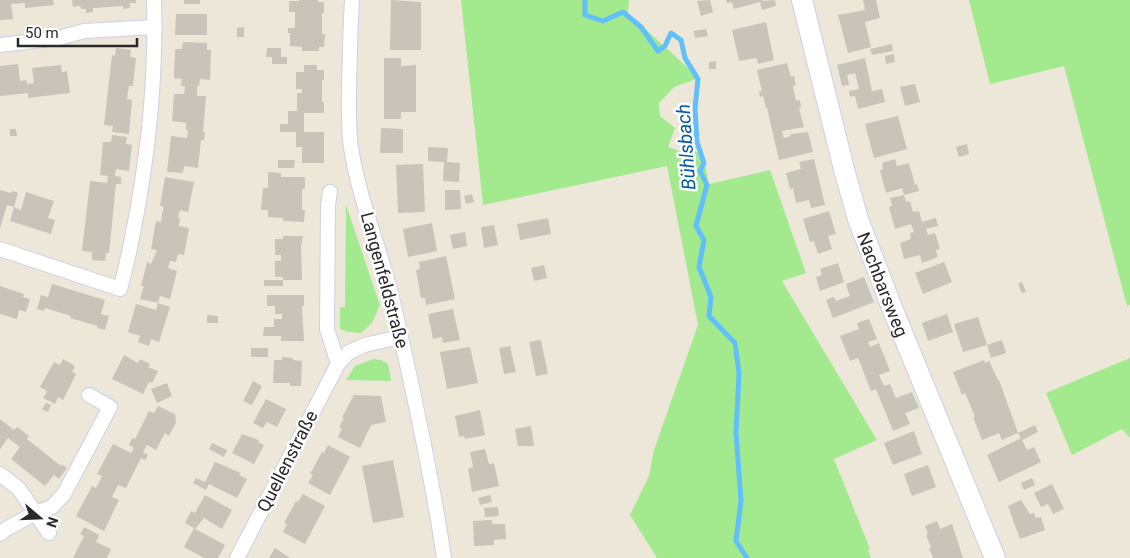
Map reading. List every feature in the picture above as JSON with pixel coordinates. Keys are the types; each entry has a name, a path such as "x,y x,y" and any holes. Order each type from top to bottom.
{"street":[{"path":"0,249 120,289 132,239 146,159 153,86 154,0"},
{"name":"Langenfeldstraße","path":"352,0 349,106 351,148 370,225 391,296 415,399 434,489 444,558"},
{"name":"Nachbarsweg","path":"802,0 858,220 892,308 995,558"},
{"path":"0,45 59,38 84,31 155,27"},
{"path":"330,192 328,205 327,329 338,364"},
{"name":"Quellenstraße","path":"237,558 338,364 349,352 365,345 400,337"},
{"path":"0,534 35,513 52,507 64,494 110,407 88,395"},
{"path":"0,474 19,489 49,532"}],"green space":[{"path":"461,0 629,0 628,13 699,78 674,87 659,103 660,116 675,128 668,147 679,151 688,144 704,159 709,184 770,170 806,273 782,281 877,440 834,459 870,549 868,550 871,558 657,558 630,515 649,476 654,450 698,325 667,166 483,205"},
{"path":"969,0 1130,0 1130,305 1127,306 1064,66 990,84"},
{"path":"346,205 380,305 372,323 361,333 340,329 340,307 345,307"},
{"path":"1130,358 1130,438 1122,429 1072,455 1046,393"},
{"path":"373,359 381,360 388,364 391,381 346,380 355,366"}],"building":[{"path":"0,0 53,0 54,5 25,8 25,3 11,4 13,19 0,20"},
{"path":"72,0 136,0 136,3 130,3 130,8 123,9 123,6 93,8 93,12 86,13 86,9 81,9 80,6 73,7"},
{"path":"184,0 200,0 200,4 184,4"},
{"path":"318,0 318,2 324,2 322,34 325,34 324,47 319,47 319,51 302,51 302,47 290,46 288,28 295,28 295,12 289,12 289,1"},
{"path":"391,0 421,2 421,50 390,50"},
{"path":"710,0 713,12 701,16 697,1"},
{"path":"726,0 775,0 776,6 762,10 760,2 734,9 732,2 727,3"},
{"path":"863,0 876,0 880,18 865,22 871,47 848,53 838,15 865,10"},
{"path":"176,14 207,14 207,35 175,35"},
{"path":"766,22 774,60 758,64 757,58 739,61 732,30"},
{"path":"244,27 244,37 237,37 237,28"},
{"path":"706,29 708,36 695,38 694,31"},
{"path":"183,42 207,43 207,50 211,50 210,80 200,79 199,86 197,86 197,96 206,96 203,132 205,132 204,140 201,140 198,168 184,166 183,173 167,172 171,136 187,138 188,130 186,130 186,123 172,121 174,94 184,94 185,86 181,86 182,79 174,78 175,49 182,49"},
{"path":"892,44 893,51 872,55 870,49"},
{"path":"116,48 131,50 130,57 136,58 133,86 129,86 127,99 132,100 129,134 112,132 113,126 104,125 112,55 115,56"},
{"path":"267,48 281,48 281,57 287,57 287,64 272,64 272,57 266,57"},
{"path":"894,54 895,62 886,64 885,56"},
{"path":"384,58 401,58 401,66 416,65 416,112 401,112 401,119 384,119"},
{"path":"865,58 872,91 882,89 885,102 858,109 855,96 850,97 849,91 859,89 855,73 847,75 849,85 842,86 837,65"},
{"path":"716,61 716,69 709,69 709,62"},
{"path":"787,63 791,77 794,76 796,85 793,86 796,101 800,100 801,107 799,108 804,127 782,131 784,138 791,136 790,134 808,132 813,152 779,160 767,108 763,96 760,97 759,91 762,91 757,70"},
{"path":"18,64 20,81 27,80 27,84 34,83 32,68 61,65 62,72 67,71 70,93 28,98 28,93 0,96 0,66"},
{"path":"304,65 317,65 317,70 324,70 322,102 324,102 324,113 304,113 304,132 324,132 324,163 302,163 302,147 296,147 296,132 280,132 280,124 288,124 288,111 297,111 297,93 302,93 302,89 296,89 296,72 304,72"},
{"path":"915,84 920,102 905,106 900,87"},
{"path":"898,116 907,149 874,158 865,124"},
{"path":"381,128 403,129 403,153 380,153"},
{"path":"10,129 16,129 17,136 10,136"},
{"path":"112,135 127,137 126,144 132,145 129,171 116,169 115,176 121,177 121,184 116,184 109,253 106,253 105,261 92,260 92,252 82,251 90,181 107,183 108,176 100,175 103,142 111,142"},
{"path":"967,144 969,154 959,157 956,147"},
{"path":"428,147 448,148 447,162 460,163 459,182 443,181 444,162 428,161"},
{"path":"814,159 825,205 811,208 809,200 796,203 793,188 790,189 786,173 801,169 799,162"},
{"path":"895,159 897,166 909,163 915,185 917,184 919,191 904,195 902,188 886,193 880,170 883,169 882,163"},
{"path":"278,160 295,160 294,168 278,168"},
{"path":"423,164 425,212 398,213 396,165"},
{"path":"268,172 281,173 281,177 305,177 305,189 302,189 302,210 305,210 304,222 283,221 283,218 268,217 268,210 261,210 263,188 268,188"},
{"path":"165,177 194,182 188,212 180,210 178,217 180,218 179,226 189,228 184,255 178,254 176,262 170,261 168,268 177,271 170,299 160,296 158,303 140,299 144,286 141,286 147,262 151,264 157,250 151,249 156,221 161,222 164,207 160,206"},
{"path":"0,190 18,193 14,207 7,205 0,228"},
{"path":"445,190 460,190 461,209 445,210"},
{"path":"26,192 54,201 48,218 55,220 51,234 10,221 14,207 21,210"},
{"path":"472,194 474,202 466,204 464,196"},
{"path":"904,195 906,202 910,201 913,212 919,211 922,222 936,218 938,226 926,229 928,235 935,233 940,249 936,250 938,257 922,263 920,255 904,259 900,243 911,239 910,233 914,232 911,224 895,229 889,207 892,206 890,198"},
{"path":"829,211 836,234 828,236 832,249 818,254 814,241 810,242 803,219"},
{"path":"548,218 551,234 520,240 517,224"},
{"path":"432,223 437,251 408,257 403,229"},
{"path":"494,225 498,245 484,248 481,227"},
{"path":"465,232 467,246 453,249 450,235"},
{"path":"283,236 303,236 301,247 302,280 283,280 283,277 275,277 275,261 281,261 281,255 275,255 275,239 283,239"},
{"path":"446,256 455,299 426,305 425,298 421,298 416,270 420,269 419,262"},
{"path":"944,262 952,282 923,294 915,273"},
{"path":"838,263 844,282 820,291 816,277 822,275 820,269"},
{"path":"544,265 547,278 534,281 531,268"},
{"path":"864,277 874,302 833,318 826,300 834,297 836,301 850,296 846,284"},
{"path":"264,280 283,280 283,286 264,286"},
{"path":"1022,282 1026,292 1022,293 1018,284"},
{"path":"52,284 105,300 101,314 109,316 105,330 97,328 98,326 70,318 71,316 45,308 44,311 37,309 41,295 48,297"},
{"path":"0,286 24,294 23,297 30,299 26,312 19,310 17,319 0,314"},
{"path":"267,295 304,295 304,306 302,306 304,341 281,341 281,336 263,336 264,327 274,327 274,319 282,319 282,314 275,314 275,306 267,306"},
{"path":"158,303 170,307 159,342 151,339 149,346 138,342 140,336 128,332 136,304 156,310"},
{"path":"453,309 460,340 443,343 442,337 433,339 428,314"},
{"path":"947,314 953,332 928,341 922,323"},
{"path":"207,315 218,316 218,323 207,323"},
{"path":"978,317 987,345 963,352 954,324"},
{"path":"869,319 877,339 868,342 870,347 879,343 890,371 879,375 884,386 890,384 896,398 912,392 919,408 905,413 910,424 893,431 876,389 871,391 858,358 850,361 840,336 859,329 857,323"},
{"path":"541,340 548,374 536,376 529,342"},
{"path":"1002,340 1006,353 991,358 987,345"},
{"path":"510,346 516,372 504,374 499,348"},
{"path":"470,347 478,383 447,389 440,352"},
{"path":"251,348 268,348 268,357 251,357"},
{"path":"124,355 138,363 140,359 150,364 148,367 158,371 152,383 149,382 143,394 112,379"},
{"path":"282,357 302,361 301,386 290,386 290,383 273,383 274,360 282,360"},
{"path":"63,359 75,366 72,372 76,374 63,400 58,397 55,404 43,398 47,391 40,387 54,362 60,365"},
{"path":"984,360 985,363 989,361 999,380 1018,433 1002,440 999,433 982,440 965,393 962,395 953,372"},
{"path":"253,381 262,386 252,405 243,401"},
{"path":"167,383 172,396 157,403 151,389"},
{"path":"354,395 381,396 386,422 371,425 360,448 338,437 342,428 339,427 344,418 342,417"},
{"path":"266,399 286,409 277,427 267,422 263,428 253,423"},
{"path":"46,403 51,405 48,412 42,409"},
{"path":"158,406 175,414 176,422 169,436 165,433 156,450 147,445 143,452 148,455 145,460 141,458 126,488 118,485 112,497 119,500 104,531 76,516 92,486 96,488 102,476 97,474 113,444 131,453 134,448 129,445 132,438 135,439 149,411 154,413"},
{"path":"480,410 485,435 465,439 464,436 459,437 455,416"},
{"path":"0,419 14,430 17,427 29,436 27,439 61,466 61,464 67,468 59,479 54,475 45,486 11,459 20,447 8,438 0,449"},
{"path":"1035,425 1038,432 1022,440 1018,433"},
{"path":"531,426 534,446 518,446 515,429"},
{"path":"914,431 922,454 893,465 884,443"},
{"path":"242,434 259,440 258,442 264,445 254,464 232,453"},
{"path":"1021,438 1027,450 1034,447 1041,462 999,482 987,455"},
{"path":"212,443 227,450 224,457 209,449"},
{"path":"328,445 350,457 330,495 308,483 313,475 310,474"},
{"path":"485,449 489,464 494,463 499,486 472,492 468,469 473,467 470,452"},
{"path":"393,460 404,517 373,523 362,466"},
{"path":"215,462 241,473 239,475 247,479 237,498 209,484 206,490 193,483 196,478 205,482"},
{"path":"928,465 936,487 912,496 904,474"},
{"path":"1032,478 1035,485 1024,490 1021,483"},
{"path":"1052,484 1064,509 1053,514 1048,504 1041,507 1034,493"},
{"path":"303,494 325,506 305,544 283,532 287,524 284,523 296,501 298,502"},
{"path":"205,495 232,510 222,529 204,518 195,529 225,545 218,558 204,558 184,547 194,528 185,523 191,511 195,513"},
{"path":"490,495 492,502 480,505 478,498"},
{"path":"1021,500 1030,514 1034,513 1036,518 1041,517 1045,530 1020,539 1008,506"},
{"path":"498,507 499,516 485,517 484,508"},
{"path":"492,520 492,524 505,524 506,539 494,540 494,545 474,546 473,521"},
{"path":"937,521 940,529 952,524 963,558 933,558 925,526"},
{"path":"84,527 99,535 96,542 111,549 107,558 73,558 84,536 80,534"},
{"path":"275,548 290,558 269,558"}],"waterway":[{"name":"Bühlsbach","path":"585,0 585,15 603,21 623,12 641,27 658,51 665,46 671,33 681,40 685,58 698,79 695,108 697,142 704,163 700,171 707,185 696,226 704,240 699,267 711,297 709,316 735,343 739,373 736,433 741,501 736,541 747,558"}]}
